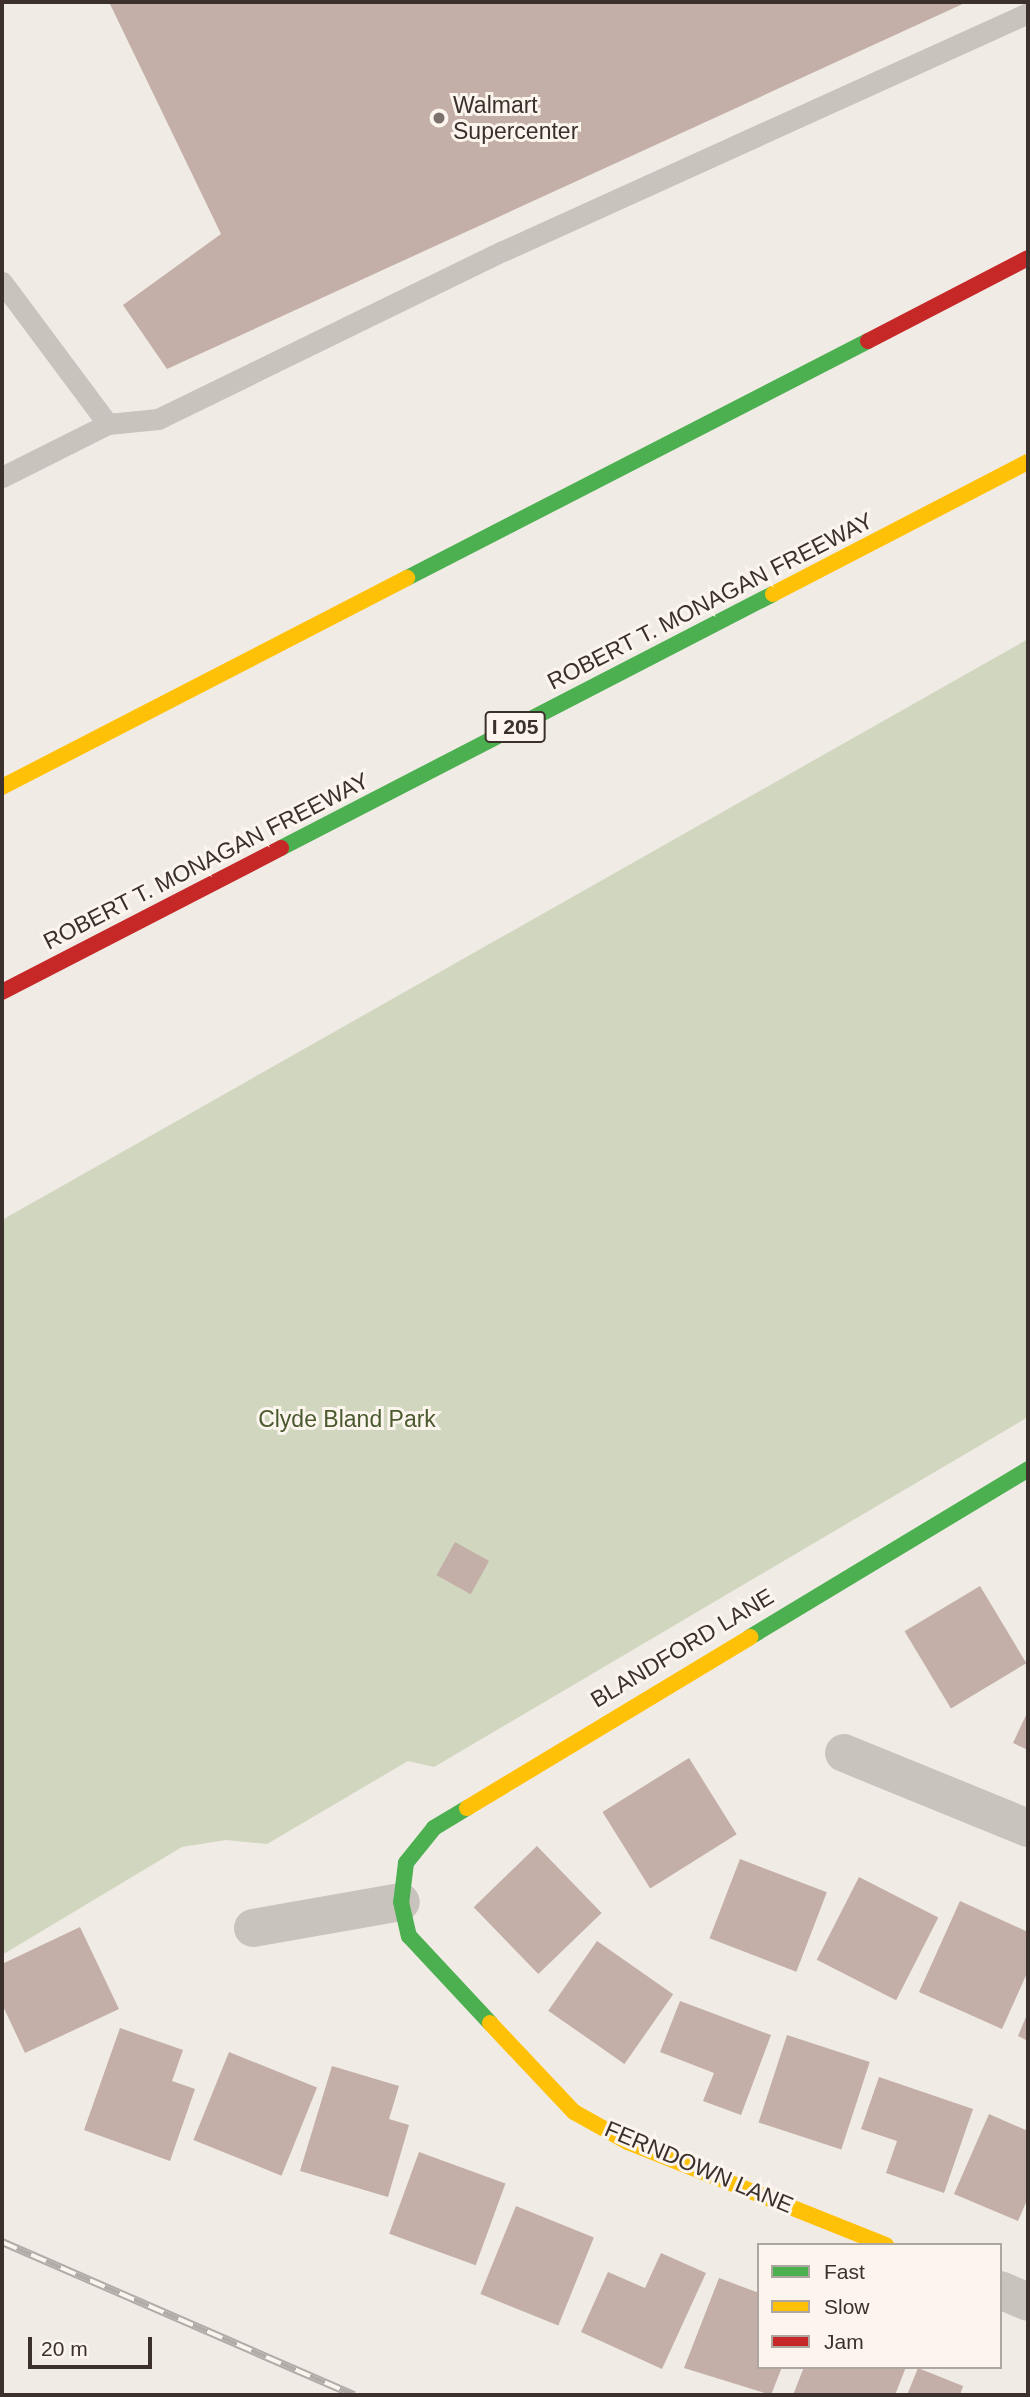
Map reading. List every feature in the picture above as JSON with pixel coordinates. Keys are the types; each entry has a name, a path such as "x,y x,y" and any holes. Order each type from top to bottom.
{"main road":[{"path":"2,788 1028,258"},
{"name":"ROBERT T. MONAGAN FREEWAY","path":"2,992 1028,462"},
{"name":"BLANDFORD LANE","path":"401,1902 406,1863 433,1828 1028,1469"},
{"name":"FERNDOWN LANE","path":"401,1902 410,1936 440,1974 574,2112 628,2142 881,2243"}],"street":[{"path":"844,1753 1028,1828"},
{"path":"253,1927 401,1902"},
{"path":"1002,2291 1028,2302"}],"lane":[{"path":"2,477 108,425 158,419 503,251 1028,13"},
{"path":"2,282 108,425"}],"green space":[{"name":"Clyde Bland Park","path":"1028,639 1028,1417 434,1767 408,1761 267,1844 226,1840 182,1847 2,1955 2,1220"}],"building":[{"name":"Walmart Supercenter","path":"109,2 967,2 167,369 123,305 221,234"},
{"path":"455,1542 489,1561 471,1594 437,1575"},
{"path":"980,1586 1026,1663 951,1708 905,1631"},
{"path":"1028,1711 1028,1750 1013,1743"},
{"path":"689,1758 737,1834 650,1888 602,1812"},
{"path":"537,1846 602,1913 538,1974 474,1907"},
{"path":"740,1859 827,1892 796,1972 710,1938"},
{"path":"859,1877 938,1917 896,2000 817,1960"},
{"path":"960,1901 1028,1932 1028,1971 1002,2029 919,1992"},
{"path":"80,1927 119,2009 25,2053 2,2004 2,1964"},
{"path":"597,1941 673,1994 624,2064 548,2011"},
{"path":"680,2001 771,2035 741,2115 703,2101 714,2073 660,2052"},
{"path":"1028,2012 1028,2041 1018,2036"},
{"path":"120,2028 183,2050 172,2081 195,2089 170,2161 84,2130"},
{"path":"787,2035 870,2062 841,2149 759,2122"},
{"path":"229,2052 317,2088 281,2176 193,2140"},
{"path":"332,2066 399,2086 389,2119 409,2125 388,2197 300,2171"},
{"path":"879,2077 973,2109 944,2193 886,2173 897,2141 861,2129"},
{"path":"989,2114 1028,2131 1028,2198 1018,2221 954,2194"},
{"path":"419,2152 505,2183 476,2265 389,2234"},
{"path":"516,2206 594,2237 558,2326 480,2294"},
{"path":"661,2253 706,2273 662,2369 581,2332 608,2272 645,2288"},
{"path":"719,2278 757,2292 757,2369 781,2369 771,2395 684,2368"},
{"path":"803,2369 905,2369 895,2395 793,2395"},
{"path":"918,2369 963,2386 960,2395 907,2395"}],"railway":[{"path":"2,2242 354,2395"}],"traffic: fast":[{"path":"407,578 868,341"},
{"path":"281,848 773,594"},
{"path":"750,1637 1028,1469"},
{"path":"467,1808 434,1828 406,1863 401,1902 409,1936 490,2023"}],"traffic: slow":[{"path":"773,594 1028,462"},
{"path":"2,787 407,578"},
{"path":"467,1808 750,1637"},
{"path":"490,2023 574,2112 628,2142 881,2243"}],"traffic: jam":[{"path":"868,341 1028,258"},
{"path":"2,992 281,848"}],"place":[{"name":"Walmart Supercenter","path":"439,118"}]}
